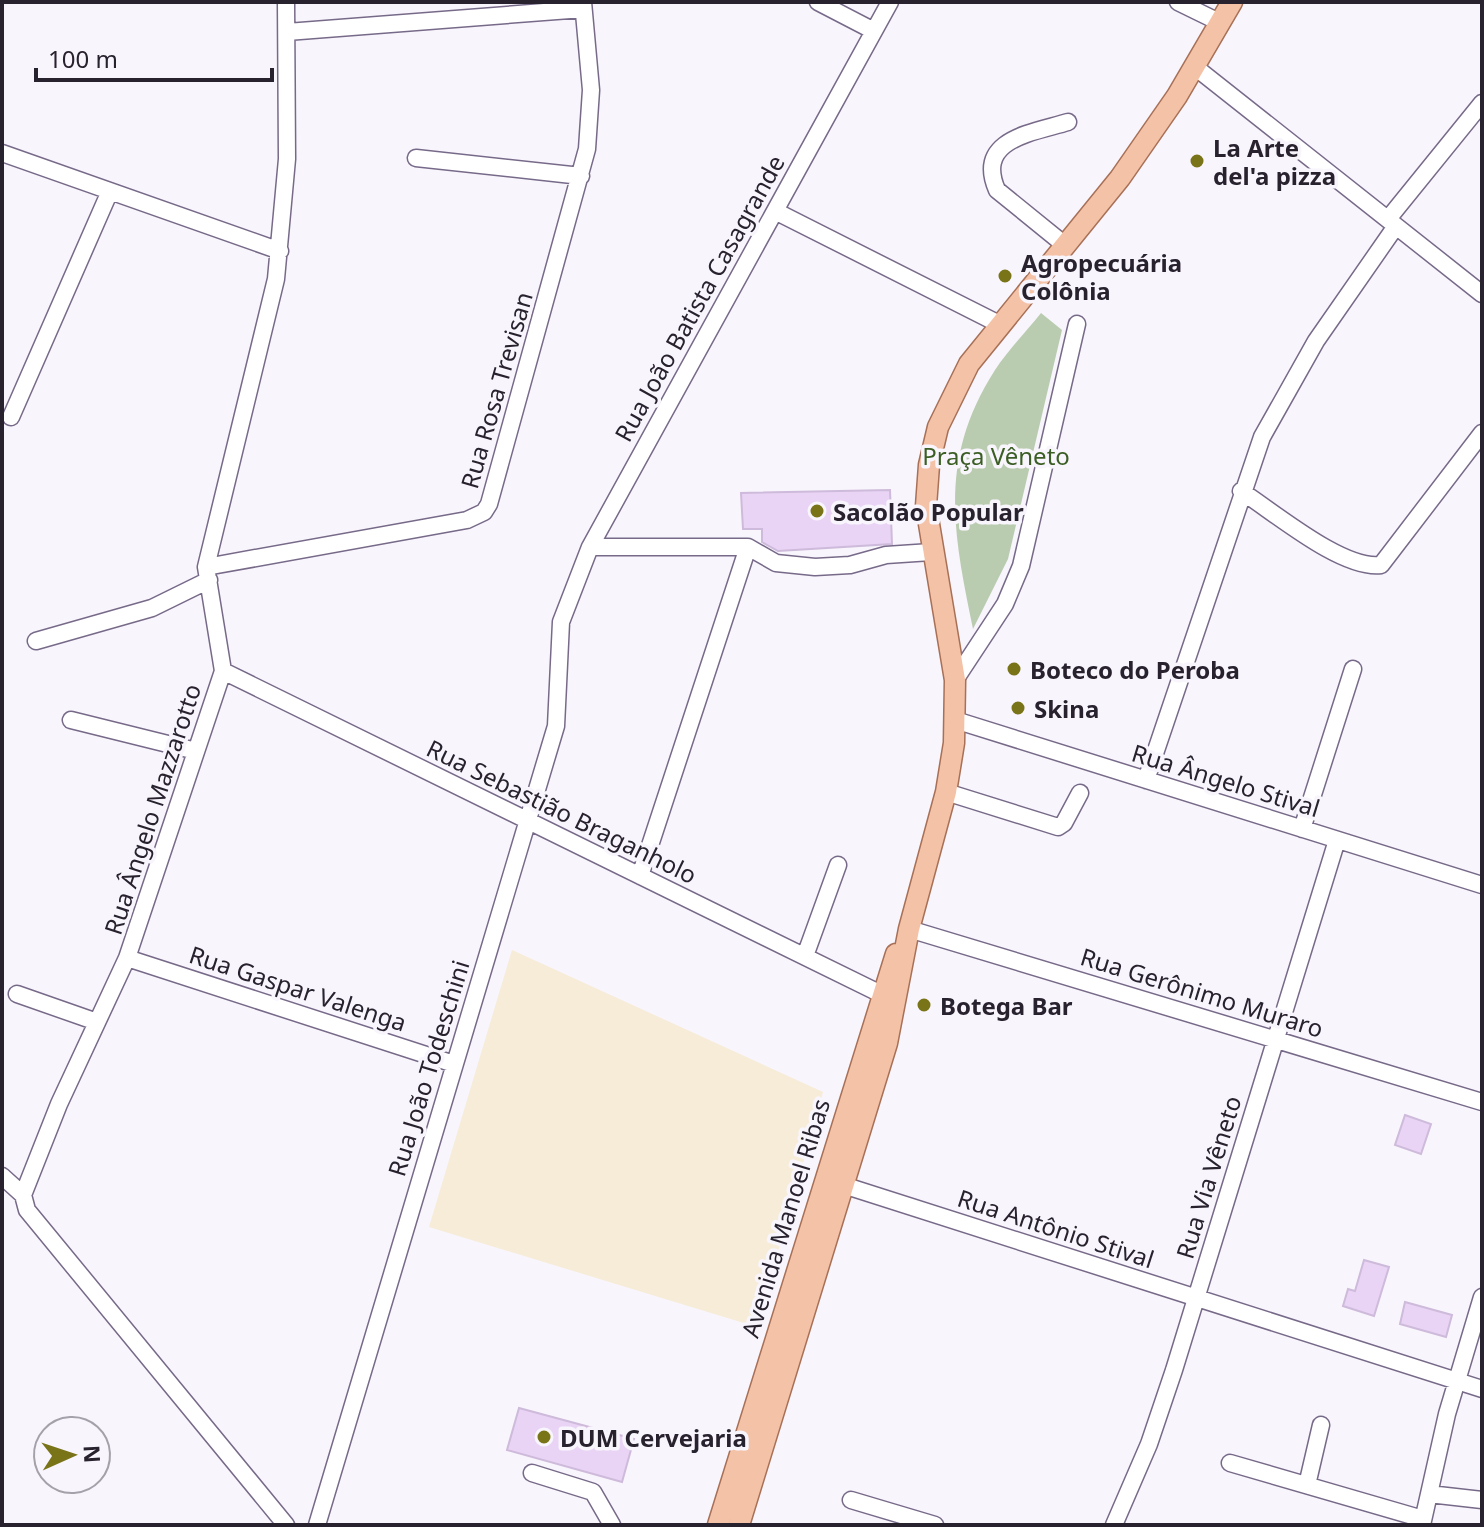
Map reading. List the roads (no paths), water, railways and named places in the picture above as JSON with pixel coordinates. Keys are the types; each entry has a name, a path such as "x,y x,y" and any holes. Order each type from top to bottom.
{"main road":[{"name":"Avenida Manoel Ribas","path":"739,1525 892,1025 909,929 946,792 955,720 955,680 931,552 926,485 933,446 957,383 999,324 1120,178 1195,67 1232,2"},
{"name":"Avenida Manoel Ribas","path":"718,1525 881,994 909,929"}],"street":[{"name":"Rua Ângelo Mazzarotto","path":"23,1195 53,1118 127,958 223,671 208,573 271,308 280,251 287,159 286,2"},
{"path":"818,2 874,31"},
{"name":"Rua João Batista Casagrande","path":"561,622 590,547 890,2"},
{"path":"1178,2 1221,23"},
{"path":"287,32 583,5"},
{"name":"Rua Rosa Trevisan","path":"208,573 467,520 484,512 494,491 581,176 591,110 583,5"},
{"path":"1195,67 1482,294"},
{"path":"1146,780 1241,491 1262,437 1295,375 1392,223 1482,103"},
{"path":"1066,246 997,190 992,178 998,150 1006,142 1068,122"},
{"path":"2,153 280,251"},
{"path":"416,158 581,176"},
{"path":"11,417 110,191"},
{"path":"775,211 999,324"},
{"path":"955,680 1005,604 1021,566 1077,324"},
{"path":"1241,491 1342,556 1369,566 1381,565 1482,433"},
{"path":"590,547 748,547 776,563 815,567 850,565 886,555 931,552"},
{"path":"640,876 739,566 748,547"},
{"path":"36,641 152,608 208,573"},
{"name":"Rua João Todeschini","path":"317,1525 559,713 561,622"},
{"path":"1302,829 1353,669"},
{"name":"Rua Sebastião Braganholo","path":"223,671 881,994"},
{"path":"71,720 196,751"},
{"name":"Rua Ângelo Stival","path":"955,720 1482,885"},
{"path":"946,792 1058,827 1064,823 1080,793"},
{"name":"Rua Via Vêneto","path":"1114,1525 1149,1444 1337,840"},
{"path":"805,956 838,865"},
{"name":"Rua Gerônimo Muraro","path":"909,929 1482,1102"},
{"name":"Rua Gaspar Valenga","path":"127,958 454,1064"},
{"path":"17,994 97,1022"},
{"path":"2,1176 23,1195 27,1210 286,1525"},
{"name":"Rua Antônio Stival","path":"843,1185 1482,1389"},
{"path":"1230,1463 1423,1522 1456,1381 1482,1297"},
{"path":"1307,1485 1321,1425"},
{"path":"532,1473 593,1492 612,1525"},
{"path":"1429,1494 1482,1500"},
{"path":"851,1500 935,1525"}],"place":[{"name":"La Arte del'a pizza","path":"1197,161"},
{"name":"Agropecuária Colônia","path":"1005,276"},
{"name":"Sacolão Popular","path":"817,511"},
{"name":"Boteco do Peroba","path":"1014,669"},
{"name":"Skina","path":"1018,708"},
{"name":"Botega Bar","path":"924,1005"},
{"name":"DUM Cervejaria","path":"544,1437"}],"park label":[{"name":"Praça Vêneto","path":"996,455"}]}
